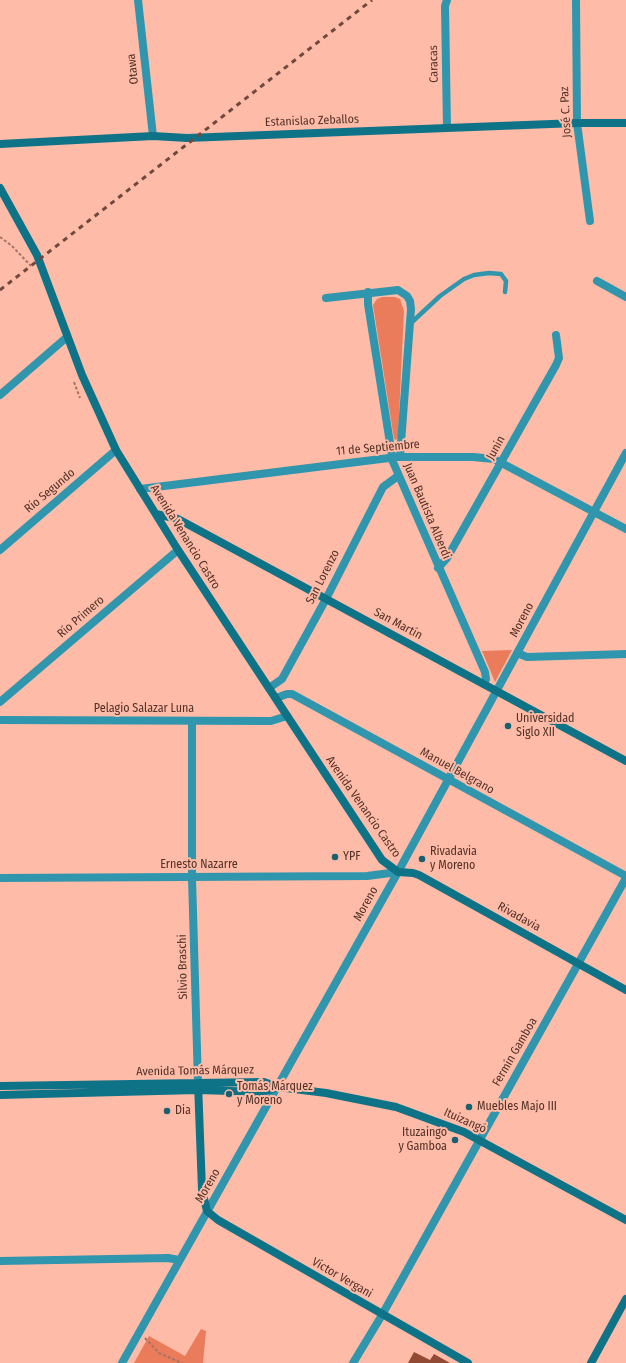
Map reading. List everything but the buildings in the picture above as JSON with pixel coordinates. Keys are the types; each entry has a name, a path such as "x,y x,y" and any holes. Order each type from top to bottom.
{"street":[{"name":"Otawa","path":"138,0 153,136"},
{"name":"Caracas","path":"447,0 445,6 447,128"},
{"name":"José C. Paz","path":"576,0 577,123 590,222"},
{"name":"Estanislao Zeballos","path":"0,144 153,136 187,138 577,123 626,123"},
{"name":"Avenida Venancio Castro","path":"0,188 37,255 82,375 116,450 178,550 382,860 398,872"},
{"path":"597,281 626,296"},
{"name":"Juan Bautista Alberdi","path":"396,457 412,309 407,296 398,290 368,292 368,304 396,457 398,476 485,672 486,679 484,684"},
{"path":"326,298 368,292"},
{"name":"Junin","path":"438,568 447,558 556,365 559,358 556,335"},
{"path":"0,395 67,336"},
{"name":"Río Segundo","path":"0,550 116,450"},
{"name":"Moreno","path":"122,1363 398,872 626,454"},
{"name":"11 de Septiembre","path":"140,489 396,457 473,457 494,459 626,529"},
{"name":"San Lorenzo","path":"269,688 282,679 326,599 383,487 398,476"},
{"name":"San Martín","path":"156,514 178,519 626,761"},
{"name":"Río Primero","path":"0,702 178,550"},
{"path":"517,653 527,657 626,654"},
{"name":"Manuel Belgrano","path":"276,698 287,694 292,694 626,877"},
{"name":"Pelagio Salazar Luna","path":"0,720 271,721 287,716"},
{"name":"Silvio Braschi","path":"192,721 192,878 198,1087 202,1190 207,1211"},
{"name":"Ernesto Nazarre","path":"0,878 367,876 398,872"},
{"name":"Rivadavia","path":"398,872 419,875 626,990"},
{"name":"Fermín Gamboa","path":"353,1363 382,1315 579,964 626,877"},
{"name":"Avenida Tomás Márquez","path":"0,1095 198,1087 264,1082 278,1087"},
{"name":"Avenida Tomás Márquez","path":"0,1086 198,1087"},
{"name":"Ituizangó","path":"278,1087 326,1093 396,1107 451,1126 626,1220"},
{"name":"Víctor Vergani","path":"207,1211 218,1220 468,1363"},
{"path":"0,1261 168,1258 179,1260"},
{"path":"591,1363 626,1299"}],"lane":[{"path":"410,325 440,296 464,279 489,273 500,274 506,281 505,292"}],"path":[{"path":"0,237 12,246 34,270"},
{"path":"73,377 80,398"},
{"path":"139,1331 159,1353 182,1363"}],"shaded area":[{"path":"382,297 395,297 400,299 404,311 398,437 396,440 394,439 373,305 377,299"},
{"path":"512,650 495,682 482,651"},
{"path":"201,1329 206,1331 203,1363 134,1363 149,1336 185,1356"}],"railway":[{"path":"0,290 372,0"}],"place":[{"name":"Universidad Siglo XII","path":"508,726"},
{"name":"YPF","path":"335,857"},
{"name":"Rivadavia y Moreno","path":"422,859"},
{"name":"Tomás Márquez y Moreno","path":"229,1094"},
{"name":"Muebles Majo III","path":"469,1107"},
{"name":"Dia","path":"167,1111"},
{"name":"Ituzaingo y Gamboa","path":"455,1140"}]}
